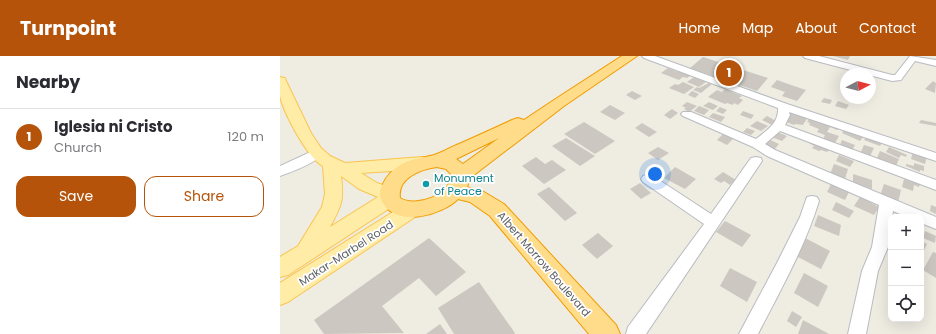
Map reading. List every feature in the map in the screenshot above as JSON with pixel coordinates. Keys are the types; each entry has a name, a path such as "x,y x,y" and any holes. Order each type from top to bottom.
{"highway":[{"path":"559,103 430,162 406,170 393,181 389,196 397,207 411,210 426,209 440,203 458,183 559,103 629,56"},
{"path":"430,162 451,163 459,170 458,183"},
{"name":"Albert Morrow Boulevard","path":"458,183 497,210 606,334"}],"main road":[{"path":"280,81 298,119 317,153 370,189 389,196"},
{"path":"337,167 430,162"},
{"path":"305,253 331,208 337,167"},
{"name":"Makar-Marbel Road","path":"280,268 305,253 389,196"},
{"name":"Makar-Marbel Road","path":"280,295 411,210"}],"street":[{"path":"647,56 783,106 936,157"},
{"path":"808,56 892,78 898,78 910,57 936,63"},
{"path":"757,144 778,127 784,115 783,106"},
{"path":"688,114 757,144 771,153 936,223"},
{"path":"778,127 809,137 936,185"},
{"path":"280,171 302,162 317,153"},
{"path":"636,334 756,161"},
{"path":"648,178 714,223"},
{"path":"748,334 783,268 812,201"},
{"path":"857,334 870,271 880,247 888,202"}],"building":[{"path":"833,56 850,56 848,60"},
{"path":"703,57 768,78 757,91 690,68"},
{"path":"668,68 678,72 682,70 693,74 687,78 683,77 679,80 661,73"},
{"path":"694,77 706,82 699,87 687,82"},
{"path":"777,80 806,90 797,101 782,96 785,92 771,87"},
{"path":"933,81 936,83 935,93 925,89"},
{"path":"683,82 694,87 684,94 669,88 675,84 678,85"},
{"path":"709,83 712,84 701,93 693,90 697,87 699,88"},
{"path":"725,89 742,96 739,98 743,100 738,105 734,103 733,105 727,103 725,104 708,97 717,90 722,92"},
{"path":"632,91 642,96 635,100 626,95"},
{"path":"692,91 699,94 695,98 688,95"},
{"path":"824,98 832,100 830,104 821,102"},
{"path":"838,101 840,102 840,104 849,105 846,109 835,106"},
{"path":"687,102 697,106 689,112 682,106"},
{"path":"709,102 718,106 713,110 703,106"},
{"path":"610,105 625,113 615,120 600,112"},
{"path":"699,106 709,110 704,115 694,111"},
{"path":"720,107 727,110 723,114 716,111"},
{"path":"672,109 678,113 670,119 664,115"},
{"path":"792,109 808,117 803,125 794,125 786,122 786,119"},
{"path":"743,111 754,115 751,119 740,115"},
{"path":"713,113 725,117 721,122 709,117"},
{"path":"812,115 839,128 837,130 830,127 827,132 839,136 835,143 823,139 825,135 817,132 819,129 809,125 810,123 807,122"},
{"path":"767,116 776,121 772,125 762,120"},
{"path":"921,120 936,123 936,126 919,123"},
{"path":"757,121 768,126 761,131 750,126"},
{"path":"584,122 615,141 595,154 564,134"},
{"path":"642,123 657,132 649,137 635,128"},
{"path":"747,128 755,131 751,135 743,132"},
{"path":"845,129 864,136 860,141 842,133"},
{"path":"774,131 787,136 782,141 774,138"},
{"path":"724,133 734,138 727,145 717,140"},
{"path":"867,136 882,143 880,146 864,140"},
{"path":"566,138 595,156 580,166 552,146"},
{"path":"768,139 779,144 774,150 762,144"},
{"path":"842,140 855,145 851,152 839,147"},
{"path":"811,141 829,150 827,152 812,148 814,146 809,143"},
{"path":"864,145 874,148 869,158 860,154"},
{"path":"658,147 669,153 658,160 648,153"},
{"path":"889,147 907,155 906,157 901,155 899,158 886,152"},
{"path":"880,151 899,159 896,166 877,158"},
{"path":"913,151 927,156 925,164 911,159"},
{"path":"839,155 854,161 850,167 836,161"},
{"path":"536,157 545,164 552,160 566,170 544,184 522,166"},
{"path":"914,163 924,166 924,171 920,170 920,172 906,166 906,164 914,166"},
{"path":"834,164 848,169 845,179 830,174"},
{"path":"675,167 696,179 685,189 664,178"},
{"path":"723,172 736,180 730,185 724,181 721,183 714,179"},
{"path":"853,174 872,180 872,189 853,183"},
{"path":"904,179 920,184 919,187 914,185 913,191 902,187"},
{"path":"640,183 651,193 641,199 630,189"},
{"path":"831,184 849,192 845,200 827,192"},
{"path":"884,184 901,190 898,203 880,196"},
{"path":"549,187 577,213 565,221 537,194"},
{"path":"860,197 879,207 874,215 854,206"},
{"path":"836,202 854,211 849,218 832,210"},
{"path":"931,205 936,207 936,214 930,211"},
{"path":"818,215 841,225 839,236 814,226"},
{"path":"725,221 751,235 742,247 716,232"},
{"path":"925,231 936,236 935,243 924,238"},
{"path":"598,233 613,246 597,259 582,245"},
{"path":"429,238 466,272 436,296 419,278 382,306 404,333 324,334 314,320"},
{"path":"805,238 830,251 821,269 796,256"},
{"path":"924,242 927,244 924,250"},
{"path":"933,252 936,253 936,278 924,271"},
{"path":"730,268 757,282 747,302 720,286"},
{"path":"804,273 828,286 818,307 794,293"},
{"path":"479,282 515,333 514,334 454,334 438,308"},
{"path":"792,311 802,317 796,327 787,321"},
{"path":"803,320 829,334 798,334"},
{"path":"440,324 447,334 426,334"}],"place":[{"name":"Iglesia ni Cristo","path":"729,73"},
{"name":"Monument of Peace","path":"426,184"}]}
